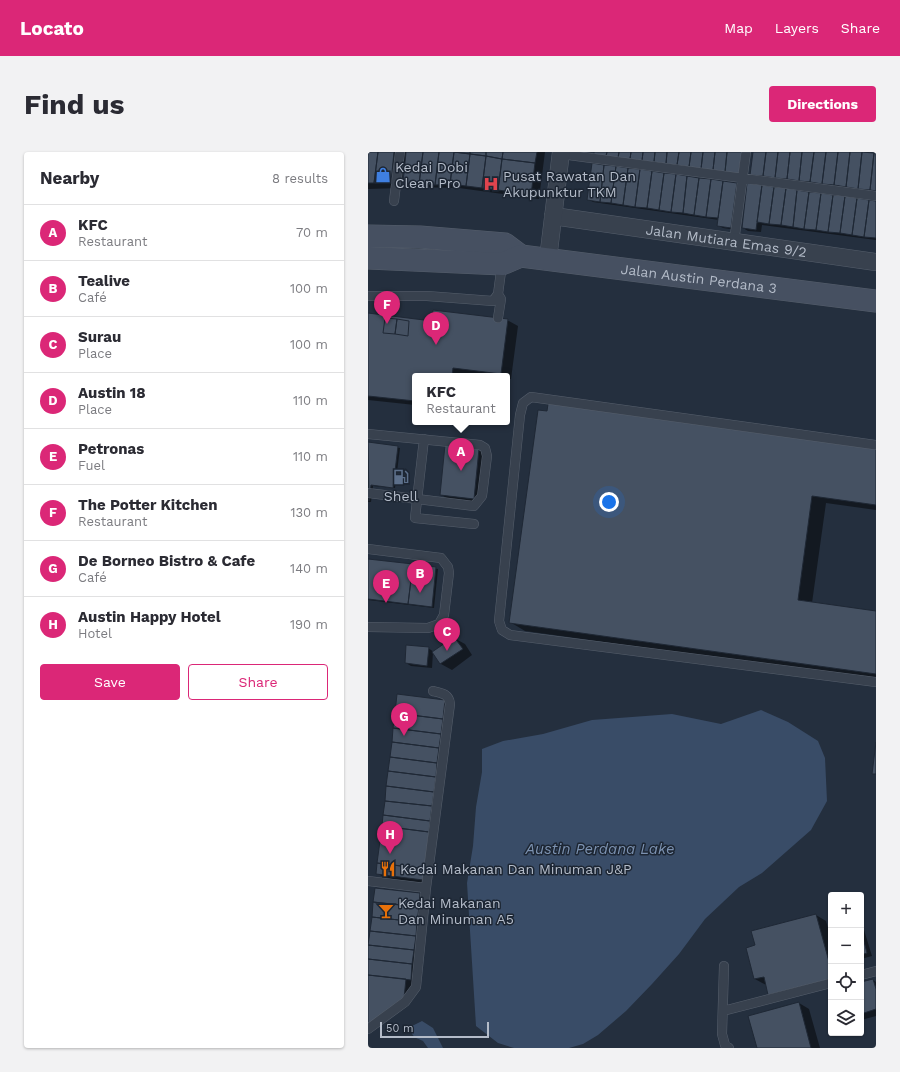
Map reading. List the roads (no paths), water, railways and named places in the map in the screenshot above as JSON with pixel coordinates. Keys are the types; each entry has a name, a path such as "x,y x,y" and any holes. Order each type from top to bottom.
{"street":[{"path":"548,259 561,153"},
{"name":"Jalan Mutiara Emas 9/2","path":"553,216 876,262"},
{"name":"Jalan Austin Perdana 3","path":"368,236 420,237 509,255 876,301"},
{"name":"Jalan Austin Perdana 3","path":"368,258 509,255"}],"lane":[{"path":"394,201 400,152"},
{"path":"734,242 746,152"},
{"path":"561,153 876,196"},
{"path":"368,296 427,296 488,302 493,301 498,294 509,255"},
{"path":"498,294 501,299 498,318"},
{"path":"876,444 531,397 523,403 520,415 499,621 502,630 510,635 876,682"},
{"path":"368,434 480,445 485,448 487,456 482,496 474,506 368,493"},
{"path":"424,439 415,518 474,524"},
{"path":"368,550 441,558 445,562 449,573 444,615 439,624 428,628 368,627"},
{"path":"368,1029 405,1002 416,987 426,888 450,704 448,696 433,691"},
{"path":"368,881 426,888"},
{"path":"724,966 723,1038 728,1048"},
{"path":"864,974 876,971"},
{"path":"723,1011 828,984"}],"water":[{"name":"Austin Perdana Lake","path":"761,710 788,722 818,741 825,758 827,801 811,830 762,873 739,887 705,919 679,954 626,1011 598,1035 583,1044 569,1048 514,1048 498,1043 476,1026 467,883 473,846 476,807 482,772 482,749 503,741 543,734 592,720 672,714 721,724"},
{"path":"422,1021 433,1028 443,1048 428,1048 423,1041 416,1038 412,1034 412,1026"}],"place":[{"name":"Kedai Dobi Clean Pro","path":"383,175"},
{"name":"Pusat Rawatan Dan Akupunktur TKM","path":"491,184"},
{"name":"The Potter Kitchen","path":"387,324"},
{"name":"Austin 18","path":"436,345"},
{"name":"KFC","path":"461,471"},
{"name":"Shell","path":"401,477"},
{"name":"Tealive","path":"420,593"},
{"name":"Petronas","path":"386,603"},
{"name":"Surau","path":"447,651"},
{"name":"De Borneo Bistro & Cafe","path":"404,736"},
{"name":"Austin Happy Hotel","path":"390,854"},
{"name":"Kedai Makanan Dan Minuman J&P","path":"388,869"},
{"name":"Kedai Makanan Dan Minuman A5","path":"386,911"}]}
